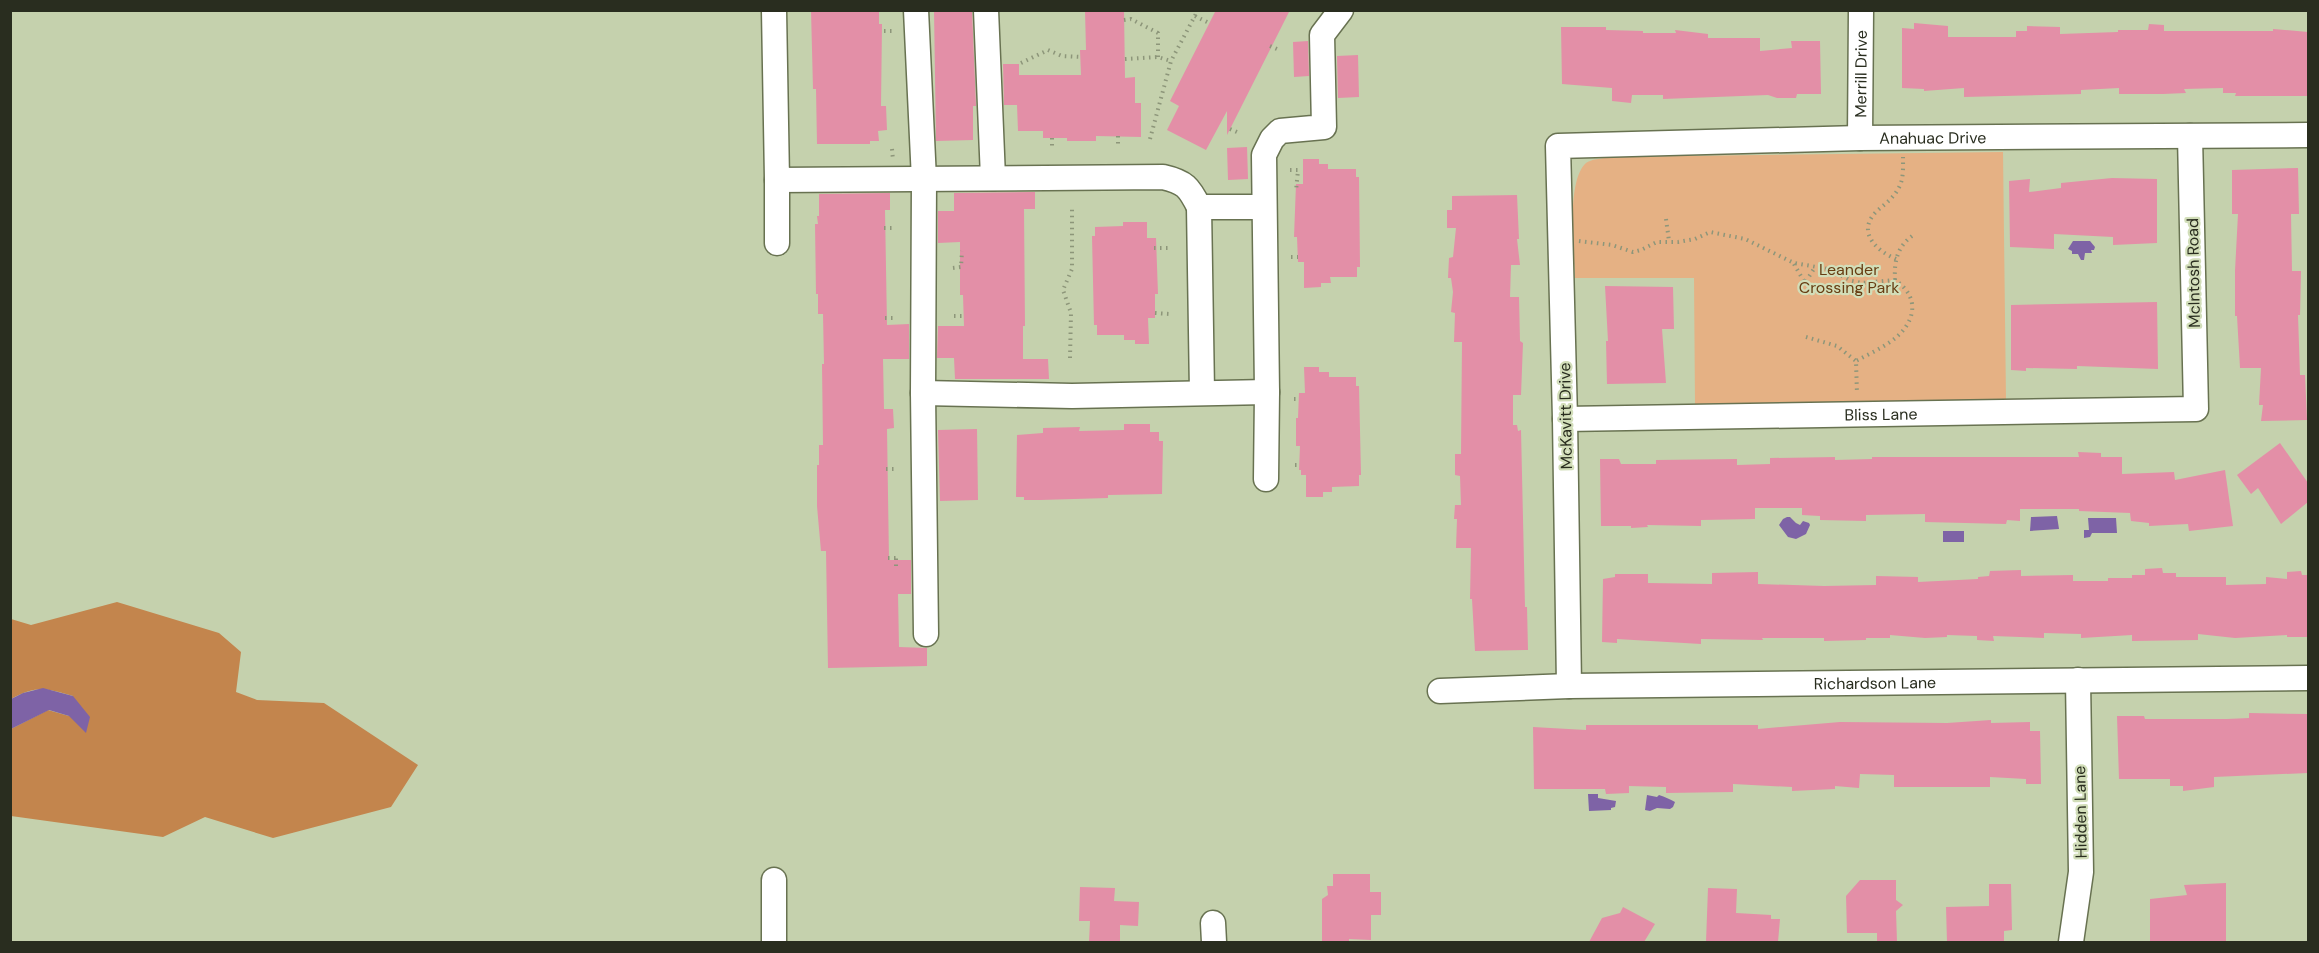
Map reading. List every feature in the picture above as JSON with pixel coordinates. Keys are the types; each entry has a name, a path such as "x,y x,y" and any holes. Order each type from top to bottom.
{"street":[{"path":"774,10 777,243"},
{"path":"916,10 924,180 923,393 926,634"},
{"path":"986,10 993,178"},
{"path":"1266,479 1264,155 1280,131 1324,127 1322,35 1341,10"},
{"name":"Merrill Drive","path":"1860,138 1861,10"},
{"name":"Anahuac Drive","path":"1558,146 1860,138 2308,135"},
{"name":"McIntosh Road","path":"2190,136 2196,409"},
{"name":"McKavitt Drive","path":"1558,146 1569,686"},
{"path":"777,180 1163,177 1180,181 1191,190 1198,207 1202,392"},
{"path":"1198,207 1264,207"},
{"path":"923,393 1072,396 1267,392"},
{"name":"Bliss Lane","path":"1565,419 2196,409"},
{"name":"Richardson Lane","path":"1440,691 1569,686 2308,678"},
{"name":"Hidden Lane","path":"2071,942 2081,872 2078,680"},
{"path":"774,880 774,942"}],"path":[{"path":"1150,139 1171,61 1198,10"},
{"path":"1195,16 1209,23"},
{"path":"1124,20 1131,19 1158,33 1158,57"},
{"path":"884,31 892,31"},
{"path":"1270,46 1279,50"},
{"path":"1021,63 1048,50 1062,56 1081,57"},
{"path":"1125,59 1158,57 1171,61"},
{"path":"1230,129 1239,133"},
{"path":"1118,136 1118,146"},
{"path":"1052,138 1052,146"},
{"path":"1896,259 1873,245 1869,235 1869,226 1876,212 1899,189 1903,172 1903,157"},
{"path":"1290,170 1298,170 1296,191"},
{"path":"1070,358 1071,313 1063,290 1072,270 1072,208"},
{"path":"1666,219 1669,241"},
{"path":"884,228 896,228"},
{"path":"1578,241 1612,245 1633,252 1657,242 1695,239 1710,232 1745,239 1794,263 1828,269 1852,281 1862,283 1895,280 1904,286 1912,302 1913,313 1905,329 1891,342 1856,360"},
{"path":"1895,280 1896,259 1901,245 1912,236"},
{"path":"1154,248 1170,248"},
{"path":"953,268 961,267 962,250"},
{"path":"1291,257 1298,257"},
{"path":"1794,263 1805,283 1816,267"},
{"path":"1155,314 1170,314"},
{"path":"954,316 963,316"},
{"path":"885,318 896,318"},
{"path":"1806,337 1837,346 1856,360"},
{"path":"1856,360 1857,397"},
{"path":"886,469 898,469"},
{"path":"888,558 898,558 896,566"}],"green space":[{"name":"Leander Crossing Park","path":"2003,152 2006,400 1695,404 1694,278 1575,278 1573,200 1580,172 1586,163 1591,161 1608,157"}],"shaded area":[{"path":"2073,241 2090,241 2095,247 2094,250 2091,250 2092,253 2085,253 2084,260 2081,260 2078,254 2072,254 2072,251 2068,249"},
{"path":"2057,516 2059,529 2030,531 2031,517"},
{"path":"1787,517 1800,525 1803,521 1809,523 1806,534 1796,539 1788,537 1779,525"},
{"path":"2088,518 2116,518 2117,533 2092,533 2090,537 2084,538 2084,530 2089,530"},
{"path":"1943,531 1964,531 1964,542 1943,542"},
{"path":"117,602 219,633 241,652 236,692 257,700 324,703 418,765 391,807 273,838 205,817 163,837 11,816 11,729 48,710 69,716 73,696 41,689 11,699 11,619 31,625"},
{"path":"43,688 73,696 90,717 86,733 69,716 49,710 11,729 11,699"},
{"path":"1588,794 1598,794 1598,798 1616,801 1615,807 1611,810 1589,811"},
{"path":"1647,795 1657,797 1659,795 1675,802 1670,809 1645,810"}],"building":[{"path":"811,10 879,10 879,24 882,24 881,106 886,106 887,130 878,131 879,141 870,141 870,144 817,144"},
{"path":"934,10 972,10 976,106 973,106 973,140 936,141"},
{"path":"1085,10 1124,10 1125,78 1135,77 1135,103 1141,103 1141,137 1096,136 1096,141 1043,138 1043,131 1018,131 1017,105 1004,105 1003,64 1019,64 1019,75 1081,75 1080,50 1086,50"},
{"path":"1216,10 1290,10 1227,135 1227,111 1206,150 1167,130 1179,106 1170,101"},
{"path":"1914,23 1948,26 1948,37 2016,37 2016,31 2027,31 2027,26 2060,27 2060,34 2118,32 2118,30 2148,30 2149,24 2164,25 2164,31 2273,31 2273,29 2308,32 2308,96 2235,96 2236,93 2223,93 2223,88 2184,89 2186,93 2119,94 2119,88 2081,90 2081,94 1964,97 1964,88 1924,91 1924,89 1902,88 1902,28 1914,29"},
{"path":"1561,27 1606,27 1606,30 1643,31 1643,33 1676,33 1675,30 1708,34 1708,38 1760,38 1760,51 1792,48 1791,41 1820,41 1821,94 1797,94 1796,98 1777,98 1768,95 1663,99 1663,95 1632,95 1631,103 1612,101 1612,88 1562,84"},
{"path":"1308,41 1309,76 1294,77 1293,42"},
{"path":"1358,55 1359,97 1338,98 1337,56"},
{"path":"1247,147 1248,179 1228,180 1227,148"},
{"path":"1303,159 1319,159 1319,164 1328,164 1328,169 1356,169 1356,177 1359,177 1360,267 1357,267 1357,277 1330,277 1331,283 1321,283 1321,287 1304,288 1304,262 1298,262 1297,237 1294,237 1296,184 1303,184"},
{"path":"2298,168 2299,214 2291,214 2292,271 2301,271 2300,315 2298,315 2300,375 2305,375 2307,420 2261,421 2263,405 2259,405 2261,368 2240,368 2237,316 2235,316 2238,214 2232,214 2232,170"},
{"path":"2112,178 2157,179 2157,243 2113,245 2113,237 2054,234 2054,249 2010,247 2009,181 2030,179 2029,192 2061,188 2061,183"},
{"path":"1035,192 1035,209 1024,209 1023,359 1048,359 1049,379 955,379 954,358 937,358 938,326 964,326 963,295 960,295 960,242 938,243 938,211 954,211 954,193"},
{"path":"890,193 890,210 885,210 887,325 909,324 909,359 883,359 884,409 893,409 894,428 887,429 889,560 911,560 911,594 898,594 899,647 927,648 927,666 828,668 826,551 821,551 817,506 817,465 819,465 819,445 823,445 822,364 824,364 823,314 818,314 818,294 816,294 815,224 818,224 819,194"},
{"path":"1517,195 1519,239 1517,239 1520,265 1511,265 1510,297 1519,297 1520,341 1523,343 1521,395 1513,395 1513,425 1517,425 1518,431 1521,430 1528,650 1475,651 1472,599 1470,599 1471,548 1456,548 1457,519 1454,519 1455,505 1461,505 1460,476 1455,475 1455,454 1461,454 1462,342 1454,342 1455,313 1451,312 1453,292 1451,278 1448,278 1449,258 1453,257 1456,228 1447,228 1447,210 1452,210 1452,196"},
{"path":"1123,222 1147,222 1147,238 1156,238 1158,294 1155,294 1155,318 1148,318 1149,344 1135,344 1135,340 1124,340 1124,335 1097,335 1097,325 1094,325 1092,236 1095,236 1095,227 1123,226"},
{"path":"1605,286 1673,287 1674,329 1662,329 1666,383 1607,384 1606,341 1608,341"},
{"path":"2157,302 2158,369 2077,366 2077,369 2011,370 2011,305"},
{"path":"1304,367 1319,367 1319,372 1329,372 1329,377 1356,377 1356,386 1359,386 1361,475 1359,475 1359,486 1332,487 1332,492 1323,492 1323,497 1306,497 1306,475 1301,475 1301,470 1299,470 1300,446 1296,446 1296,418 1298,418 1299,393 1305,393"},
{"path":"1124,424 1150,424 1150,432 1159,432 1159,441 1163,441 1162,494 1040,500 1024,500 1024,497 1016,497 1017,435 1043,433 1043,428 1080,427 1079,431 1124,430"},
{"path":"977,429 978,500 940,501 938,430"},
{"path":"2280,443 2308,483 2308,502 2281,524 2258,488 2251,494 2237,475"},
{"path":"2078,452 2101,453 2101,457 2122,457 2122,474 2174,472 2175,480 2225,470 2233,526 2189,531 2188,524 2149,526 2149,523 2131,521 2130,513 2079,511 2079,509 2020,509 2020,521 2007,520 2006,524 1925,522 1925,514 1866,515 1866,521 1820,520 1820,516 1802,515 1802,508 1755,508 1755,519 1701,520 1701,526 1647,525 1648,527 1631,528 1631,526 1601,526 1600,459 1619,459 1621,464 1656,464 1656,460 1737,459 1737,465 1770,464 1770,458 1835,457 1835,460 1872,459 1872,457 2079,457"},
{"path":"2162,568 2163,573 2176,573 2176,577 2226,577 2226,585 2266,584 2266,577 2287,579 2287,572 2301,571 2302,575 2308,575 2308,637 2287,637 2287,635 2235,638 2198,634 2198,640 2132,641 2132,635 2081,638 2081,634 2044,633 2044,638 1993,636 1994,641 1977,640 1977,636 1947,635 1947,637 1925,638 1890,635 1890,638 1866,638 1866,640 1701,639 1701,644 1617,639 1617,643 1602,642 1603,579 1615,577 1615,574 1648,574 1648,583 1712,584 1712,573 1758,572 1758,584 1824,586 1876,585 1876,576 1918,577 1918,582 1978,579 1978,577 1989,576 1990,571 2021,570 2021,576 2073,575 2073,581 2108,581 2108,578 2132,578 2132,575 2145,575 2145,569"},
{"path":"2249,713 2308,714 2308,773 2214,777 2214,787 2183,791 2183,786 2170,786 2170,779 2119,779 2117,716 2144,716 2145,719 2227,719 2249,718"},
{"path":"1991,720 1991,723 2030,722 2030,731 2040,731 2041,784 2026,784 2026,779 1990,777 1990,787 1894,787 1894,775 1860,774 1859,788 1835,786 1835,789 1792,791 1792,787 1733,784 1733,792 1666,793 1666,787 1629,786 1629,793 1606,794 1605,789 1534,789 1533,727 1586,730 1586,725 1758,725 1758,729 1840,722 1947,723"},
{"path":"1333,874 1370,874 1370,892 1381,892 1381,915 1371,915 1371,940 1349,939 1349,942 1322,942 1322,899 1328,895 1327,886 1333,886"},
{"path":"1860,880 1896,880 1896,900 1903,905 1896,911 1897,942 1877,942 1877,933 1847,933 1846,896"},
{"path":"2226,883 2226,942 2150,942 2150,899 2187,895 2184,885"},
{"path":"1989,884 2011,884 2012,930 2004,931 2004,942 1947,942 1946,907 1989,906"},
{"path":"1080,887 1115,888 1114,901 1139,902 1138,926 1120,925 1120,942 1089,942 1090,921 1079,921"},
{"path":"1708,888 1737,889 1736,913 1771,915 1771,919 1780,919 1778,942 1706,942"},
{"path":"1623,907 1655,924 1644,942 1589,942 1602,918 1620,913"}]}
